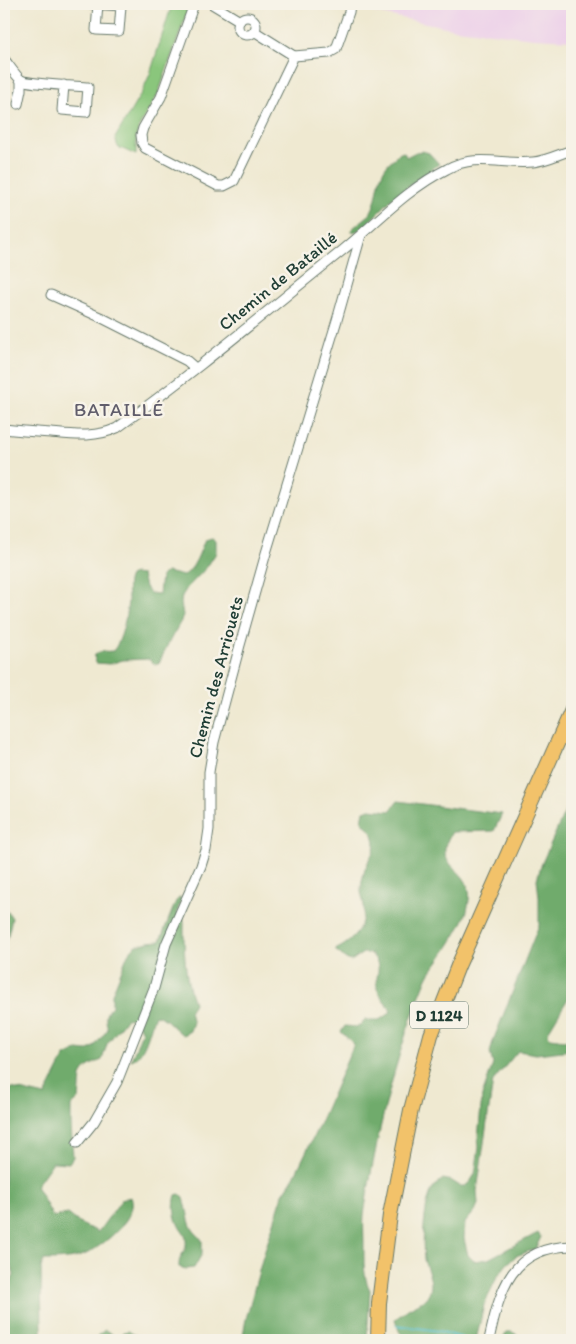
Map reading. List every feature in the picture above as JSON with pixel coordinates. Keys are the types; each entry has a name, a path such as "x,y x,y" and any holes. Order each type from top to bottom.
{"highway":[{"name":"D 1124","path":"378,1340 379,1303 390,1215 411,1110 432,1035 458,966 572,710"}],"street":[{"path":"91,4 98,4"},
{"path":"194,4 161,97 143,128 141,136 145,148 218,186 234,181 294,56"},
{"path":"212,4 240,21 244,18 251,18 256,25 254,31 294,56 329,53 336,49 350,4"},
{"path":"4,59 21,80 18,104"},
{"path":"21,80 64,85"},
{"name":"Chemin de Bataillé","path":"4,429 82,436 108,432 117,428 361,235 399,200 448,168 464,162 477,160 534,162 572,150"},
{"name":"Chemin des Arriouets","path":"77,1143 94,1122 117,1082 154,988 166,944 201,866 206,850 209,829 209,772 214,742 271,538 361,235"},
{"path":"51,295 100,316 187,361 195,368"},
{"path":"489,1340 504,1287 517,1268 537,1253 560,1246 572,1246"}],"shaded area":[{"path":"360,4 572,4 572,40 534,38 455,29 362,10"}],"green space":[{"path":"172,4 190,4 158,94 140,125 136,136 136,155 118,147 115,138 142,92 150,74"},
{"path":"422,151 429,153 439,164 392,199 362,229 354,232 351,230 369,215 373,208 380,178 387,165 401,153 404,152 406,157"},
{"path":"212,537 216,540 216,553 207,567 182,596 183,615 181,621 159,663 154,664 149,659 123,660 109,664 96,663 94,656 99,652 113,651 119,641 126,612 130,576 134,574 142,575 145,587 150,593 159,594 161,576 167,572 183,576 187,573 197,559 205,539"},
{"path":"572,780 572,992 549,1030 548,1035 551,1038 572,1041 572,1050 536,1054 518,1051 493,1081 477,1191 478,1204 465,1223 464,1239 468,1255 474,1261 488,1259 538,1233 541,1237 535,1249 516,1256 506,1265 496,1279 484,1305 476,1340 406,1340 399,1331 395,1319 422,1301 431,1289 431,1280 424,1259 423,1244 425,1217 430,1194 434,1187 443,1179 452,1181 460,1186 465,1186 475,1174 479,1147 478,1138 482,1096 493,1064 490,1053 539,925 537,879 542,863 570,800"},
{"path":"398,801 502,814 494,831 452,832 446,843 445,852 447,859 466,882 469,902 461,926 428,975 419,996 389,1090 369,1183 364,1219 364,1268 370,1290 367,1340 242,1340 262,1260 283,1194 294,1177 320,1123 354,1044 341,1032 345,1026 358,1027 365,1020 379,1020 389,1014 391,1010 379,993 377,987 378,968 375,959 370,953 363,953 351,961 335,950 347,943 356,934 362,922 364,906 361,892 362,882 375,844 372,834 362,821 364,811 370,809 390,811"},
{"path":"180,897 177,913 184,920 186,973 194,1003 189,1012 193,1022 190,1031 183,1035 160,1016 155,1015 143,1048 136,1058 131,1060 142,1032 135,1018 126,1019 107,1044 102,1060 88,1067 82,1074 79,1099 71,1106 73,1157 69,1163 53,1162 36,1186 53,1217 68,1214 81,1224 98,1232 122,1199 131,1197 130,1213 118,1230 101,1245 86,1254 71,1259 44,1260 41,1267 42,1331 45,1340 4,1340 4,1286 10,1285 14,1275 12,1267 4,1263 4,1092 11,1088 45,1096 65,1056 77,1050 87,1051 94,1047 108,1029 106,1014 112,1006 112,994 128,954 135,946 160,941 176,901"},
{"path":"4,912 8,912 12,918 7,940 4,941"},
{"path":"179,1194 185,1200 192,1228 202,1240 202,1254 194,1268 186,1269 179,1267 186,1243 185,1236 175,1215 175,1199 176,1195"},
{"path":"105,1330 117,1340 97,1340 97,1336"},
{"path":"128,1331 140,1340 117,1340 123,1332"},
{"path":"507,1332 516,1334 518,1340 501,1340"}],"waterway":[{"path":"396,1325 439,1331 469,1340"}],"district":[{"name":"BATAILLÉ","path":"119,409"}]}
